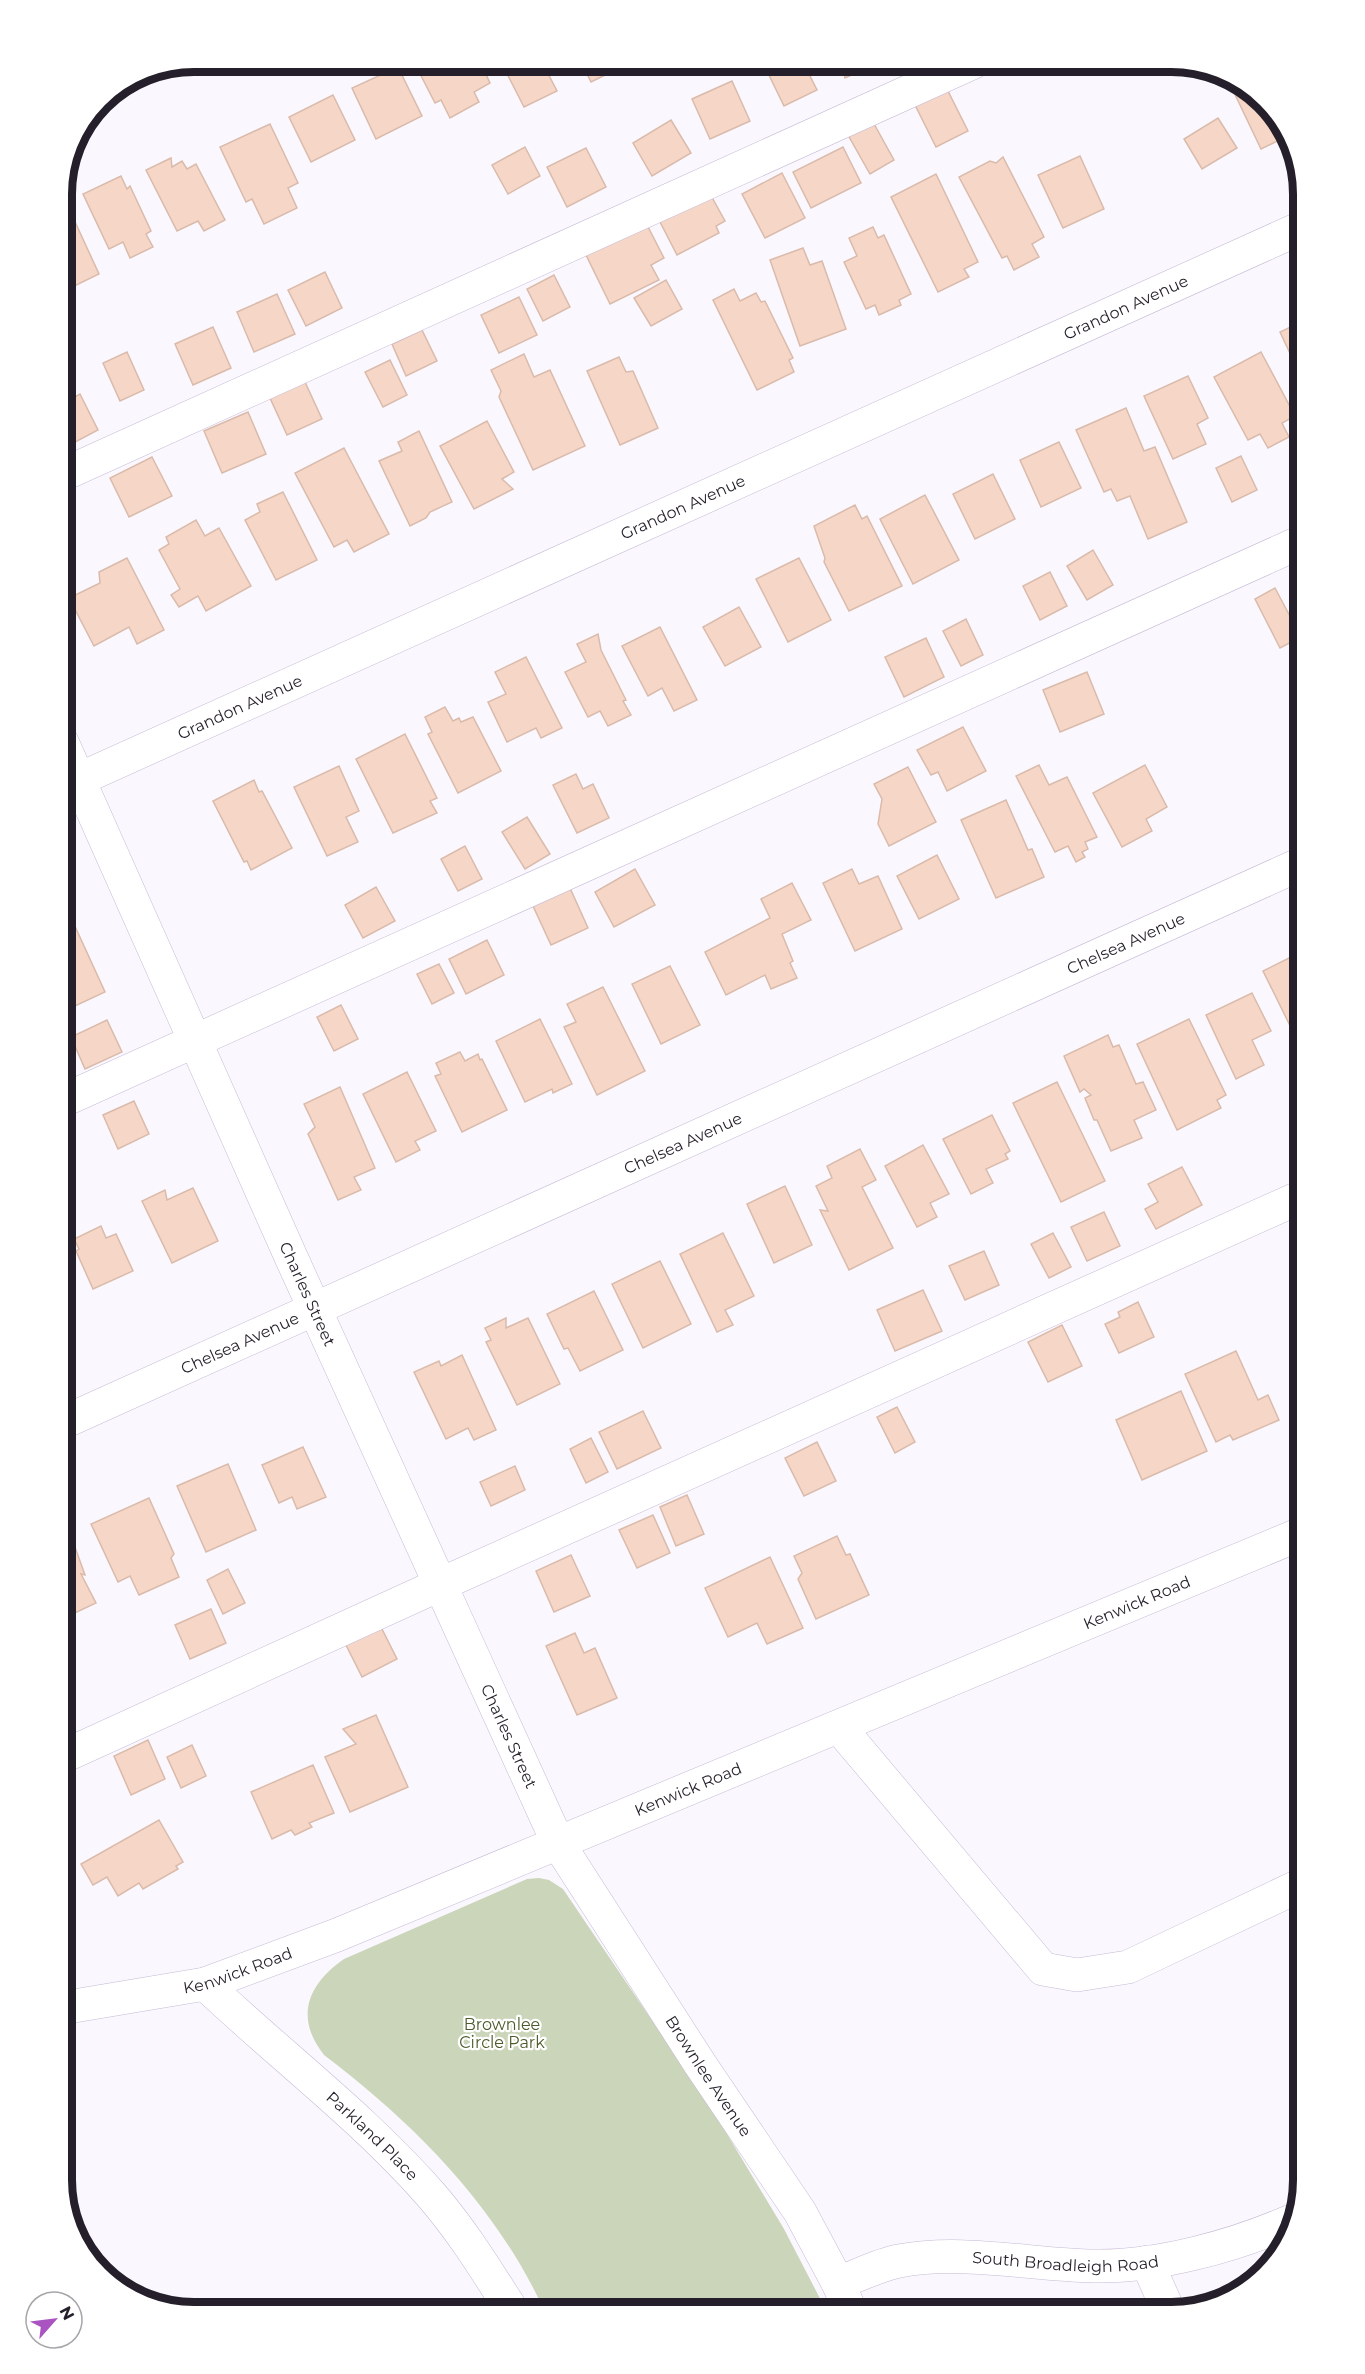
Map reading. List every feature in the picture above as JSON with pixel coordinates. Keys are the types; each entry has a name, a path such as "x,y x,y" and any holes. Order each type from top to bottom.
{"street":[{"path":"72,470 952,72"},
{"name":"Grandon Avenue","path":"72,783 1293,232"},
{"path":"72,1096 1293,547"},
{"name":"Charles Street","path":"72,788 195,1041 439,1585 558,1843"},
{"name":"Chelsea Avenue","path":"72,1418 1293,868"},
{"path":"72,1752 1293,1201"},
{"name":"Kenwick Road","path":"72,2006 205,1984 337,1935 1293,1538"},
{"path":"839,1726 1043,1969 1077,1975 1128,1966 1293,1889"},
{"name":"Brownlee Avenue","path":"558,1843 700,2064 800,2212 845,2298"},
{"name":"Parkland Place","path":"205,1984 380,2140 433,2197 480,2260 507,2302"},
{"name":"South Broadleigh Road","path":"845,2298 895,2262 923,2257 1096,2266 1147,2262 1210,2249 1285,2224"},
{"path":"1147,2262 1164,2302"}],"green space":[{"name":"Brownlee Circle Park","path":"527,1879 549,1880 563,1889 712,2109 784,2229 822,2302 540,2302 503,2237 451,2170 390,2110 324,2055 309,2027 309,2002 321,1979 332,1969 344,1959"}],"building":[{"path":"387,72 400,72 422,116 376,139 352,88"},
{"path":"419,72 485,72 490,83 474,92 479,102 450,118 441,100 435,103"},
{"path":"506,72 547,72 557,91 524,107"},
{"path":"586,72 612,72 591,82"},
{"path":"808,72 817,90 784,106 768,73"},
{"path":"844,72 858,72 845,78"},
{"path":"732,81 750,121 710,139 692,99"},
{"path":"947,89 968,131 936,147 915,105"},
{"path":"1233,89 1263,114 1280,140 1261,149"},
{"path":"333,95 355,140 311,162 289,117"},
{"path":"1218,118 1237,148 1202,169 1184,139"},
{"path":"671,120 691,153 652,176 633,143"},
{"path":"873,122 894,160 870,174 848,135"},
{"path":"270,124 298,183 288,188 297,208 264,224 252,199 246,202 220,147"},
{"path":"525,147 540,176 508,194 492,165"},
{"path":"843,147 861,183 811,208 793,172"},
{"path":"586,148 606,187 567,207 547,167"},
{"path":"1080,156 1104,209 1063,228 1038,175"},
{"path":"1003,157 1044,237 1032,244 1039,257 1014,270 1007,256 1002,258 959,177 990,161 996,163"},
{"path":"171,158 172,167 182,161 187,169 196,164 225,220 204,231 198,221 177,231 146,170"},
{"path":"782,173 805,218 765,238 742,194"},
{"path":"936,174 978,262 964,269 969,277 938,292 891,197"},
{"path":"121,176 127,189 130,186 151,231 146,234 153,247 130,258 123,242 109,249 83,194"},
{"path":"709,192 725,221 716,226 719,233 677,255 658,218"},
{"path":"72,215 99,274 72,287"},
{"path":"645,221 664,258 651,265 659,280 610,304 586,255"},
{"path":"873,227 878,238 884,235 911,294 899,300 901,305 879,315 875,305 866,309 844,262 857,256 849,238"},
{"path":"803,248 810,265 822,261 846,329 800,346 770,260"},
{"path":"325,272 342,308 306,326 288,290"},
{"path":"554,275 570,307 543,321 527,289"},
{"path":"666,280 682,309 651,326 634,298"},
{"path":"734,289 740,301 756,293 761,302 765,301 793,358 789,360 794,372 757,390 713,300"},
{"path":"277,294 295,334 254,352 237,312"},
{"path":"519,297 537,335 499,353 481,315"},
{"path":"1293,326 1293,360 1280,332"},
{"path":"213,327 231,368 193,385 175,344"},
{"path":"422,330 437,361 406,376 392,344"},
{"path":"127,352 144,390 120,401 103,363"},
{"path":"1261,352 1293,412 1293,417 1282,423 1289,437 1268,448 1260,434 1248,440 1214,377"},
{"path":"524,354 534,377 550,370 585,446 533,470 499,397 501,391 491,370"},
{"path":"619,357 626,372 633,371 658,428 620,445 587,371"},
{"path":"390,360 407,395 383,407 365,372"},
{"path":"1188,376 1208,418 1197,424 1206,444 1173,459 1144,396"},
{"path":"305,382 322,419 287,435 270,398"},
{"path":"80,394 98,430 72,444 72,398"},
{"path":"1126,408 1144,451 1155,447 1187,522 1148,539 1130,496 1117,501 1111,489 1104,492 1076,430"},
{"path":"248,412 266,454 222,473 204,431"},
{"path":"487,421 514,472 502,479 513,489 474,509 440,446"},
{"path":"419,431 452,502 430,512 426,518 410,526 379,461 402,451 398,442"},
{"path":"1059,442 1081,488 1041,507 1020,460"},
{"path":"344,448 389,534 354,552 347,540 334,547 295,473"},
{"path":"1241,456 1257,490 1232,502 1216,468"},
{"path":"152,457 172,496 129,517 110,478"},
{"path":"993,474 1015,519 975,539 953,494"},
{"path":"283,492 317,560 276,580 245,520 260,512 257,504"},
{"path":"925,495 959,560 913,584 880,519"},
{"path":"855,505 862,519 867,516 902,586 849,611 824,562 825,558 814,526"},
{"path":"196,520 205,536 219,528 251,586 206,611 198,596 179,607 171,595 180,589 159,550 169,544 166,537"},
{"path":"1093,550 1113,585 1087,600 1067,566"},
{"path":"127,558 164,630 137,644 129,627 94,646 72,604 72,597 100,583 99,572"},
{"path":"799,558 831,620 788,642 756,579"},
{"path":"1050,572 1067,606 1040,620 1023,586"},
{"path":"1275,588 1293,622 1293,641 1280,648 1255,599"},
{"path":"739,607 761,647 725,666 703,627"},
{"path":"966,619 983,655 961,666 943,631"},
{"path":"660,627 697,700 674,711 662,688 648,696 622,646"},
{"path":"598,634 601,650 631,715 608,726 600,711 588,717 565,672 586,662 577,644"},
{"path":"926,638 944,677 904,697 885,657"},
{"path":"526,657 562,728 541,738 536,728 507,742 488,702 506,694 495,672"},
{"path":"1087,672 1104,714 1060,732 1043,690"},
{"path":"445,707 453,721 459,718 461,722 473,717 501,771 458,793 428,734 432,732 425,717"},
{"path":"963,727 986,771 947,791 938,772 931,775 917,750"},
{"path":"405,734 437,798 430,801 437,813 393,833 356,759"},
{"path":"1039,765 1049,785 1067,777 1097,837 1085,842 1088,849 1082,852 1085,857 1076,862 1068,846 1055,852 1016,776"},
{"path":"1145,765 1167,807 1146,819 1152,831 1122,847 1093,793"},
{"path":"339,766 359,811 346,817 358,842 327,856 294,787"},
{"path":"908,767 936,822 889,846 878,824 882,799 874,784"},
{"path":"576,774 583,789 593,784 609,818 577,833 553,785"},
{"path":"254,780 292,848 251,870 247,861 244,862 213,801"},
{"path":"1006,800 1028,850 1032,849 1044,877 996,898 961,820"},
{"path":"527,817 550,854 525,869 502,832"},
{"path":"465,846 482,879 458,891 441,859"},
{"path":"937,855 959,899 919,919 897,876"},
{"path":"635,869 655,905 614,927 595,892"},
{"path":"852,869 859,884 878,876 902,929 855,951 823,883"},
{"path":"792,883 811,920 782,934 797,978 771,989 765,975 726,995 705,952 770,918 761,899"},
{"path":"376,887 395,921 363,938 345,905"},
{"path":"570,888 588,928 551,945 533,906"},
{"path":"72,920 105,992 72,1007"},
{"path":"487,940 504,975 466,994 449,959"},
{"path":"1293,956 1293,1032 1263,971"},
{"path":"439,964 454,993 432,1004 417,974"},
{"path":"670,966 700,1025 661,1044 632,984"},
{"path":"603,987 645,1071 597,1095 564,1027 576,1022 567,1004"},
{"path":"1252,993 1271,1031 1252,1040 1264,1065 1236,1079 1206,1015"},
{"path":"341,1005 358,1039 334,1051 317,1017"},
{"path":"540,1019 572,1084 553,1093 552,1089 525,1102 496,1041"},
{"path":"1189,1019 1226,1095 1217,1100 1221,1108 1177,1130 1137,1044"},
{"path":"107,1020 122,1052 85,1069 72,1037"},
{"path":"1108,1035 1113,1047 1119,1045 1136,1084 1143,1082 1156,1110 1134,1120 1142,1138 1111,1151 1085,1098 1091,1095 1084,1089 1080,1092 1064,1056"},
{"path":"460,1052 465,1061 478,1054 507,1110 462,1132 435,1076 441,1074 436,1063"},
{"path":"407,1072 436,1131 415,1141 420,1150 396,1162 363,1094"},
{"path":"1057,1082 1105,1181 1061,1202 1013,1103"},
{"path":"340,1087 375,1168 354,1177 361,1190 338,1200 308,1134 315,1127 304,1104"},
{"path":"134,1101 149,1134 118,1149 103,1115"},
{"path":"992,1115 1010,1151 1005,1154 1008,1159 986,1169 993,1183 971,1194 943,1139"},
{"path":"923,1145 949,1194 930,1203 937,1217 917,1227 885,1166"},
{"path":"860,1149 876,1180 862,1187 893,1248 849,1270 820,1210 828,1211 816,1186 832,1178 827,1166"},
{"path":"1182,1167 1202,1205 1156,1229 1145,1209 1158,1202 1148,1184"},
{"path":"785,1186 812,1245 774,1263 747,1204"},
{"path":"193,1188 218,1241 172,1263 142,1201 165,1190 167,1200"},
{"path":"1104,1212 1120,1246 1087,1261 1071,1227"},
{"path":"101,1226 106,1238 116,1234 133,1271 93,1289 76,1251 79,1249 74,1239"},
{"path":"723,1233 754,1296 725,1310 733,1325 717,1332 680,1254"},
{"path":"1053,1233 1071,1267 1049,1278 1031,1244"},
{"path":"984,1251 999,1285 965,1300 949,1266"},
{"path":"660,1261 691,1324 643,1348 612,1284"},
{"path":"923,1290 942,1331 895,1351 877,1310"},
{"path":"594,1291 623,1350 580,1371 568,1348 564,1349 547,1314"},
{"path":"1138,1302 1154,1337 1119,1353 1105,1324 1120,1317 1118,1312"},
{"path":"506,1318 506,1328 528,1318 560,1384 517,1405 486,1342 491,1340 485,1328"},
{"path":"1062,1325 1082,1366 1048,1382 1028,1342"},
{"path":"1236,1351 1258,1400 1268,1395 1279,1420 1233,1440 1230,1435 1216,1442 1185,1374"},
{"path":"462,1355 496,1430 474,1440 468,1428 446,1439 414,1372 439,1361 441,1366"},
{"path":"1181,1391 1207,1451 1142,1480 1116,1420"},
{"path":"897,1407 915,1442 895,1453 877,1417"},
{"path":"643,1411 661,1448 617,1469 599,1432"},
{"path":"591,1438 608,1472 586,1483 570,1449"},
{"path":"817,1442 836,1481 804,1496 785,1458"},
{"path":"303,1447 326,1497 297,1509 292,1497 279,1503 262,1465"},
{"path":"228,1464 256,1530 206,1552 177,1486"},
{"path":"515,1466 525,1490 491,1506 480,1482"},
{"path":"687,1495 704,1534 676,1546 660,1507"},
{"path":"149,1498 174,1554 171,1558 179,1577 139,1595 130,1576 118,1582 91,1524"},
{"path":"653,1515 670,1553 637,1568 619,1530"},
{"path":"837,1536 846,1555 850,1554 869,1595 816,1619 798,1579 802,1573 794,1556"},
{"path":"72,1539 85,1575 81,1574 96,1603 72,1614"},
{"path":"571,1555 590,1596 554,1612 536,1571"},
{"path":"770,1557 803,1628 767,1644 757,1623 728,1637 705,1588"},
{"path":"228,1569 245,1603 223,1614 207,1580"},
{"path":"211,1609 226,1643 190,1659 175,1625"},
{"path":"380,1625 397,1659 362,1677 345,1643"},
{"path":"575,1633 584,1653 595,1648 617,1698 577,1715 546,1646"},
{"path":"376,1715 408,1787 350,1812 325,1757 356,1744 343,1729"},
{"path":"148,1740 165,1779 131,1795 114,1756"},
{"path":"192,1745 206,1776 181,1788 167,1757"},
{"path":"313,1765 334,1813 309,1823 312,1827 295,1835 291,1830 272,1839 251,1792"},
{"path":"159,1820 183,1862 176,1866 178,1869 143,1889 139,1883 118,1896 107,1877 93,1885 81,1864"}]}
